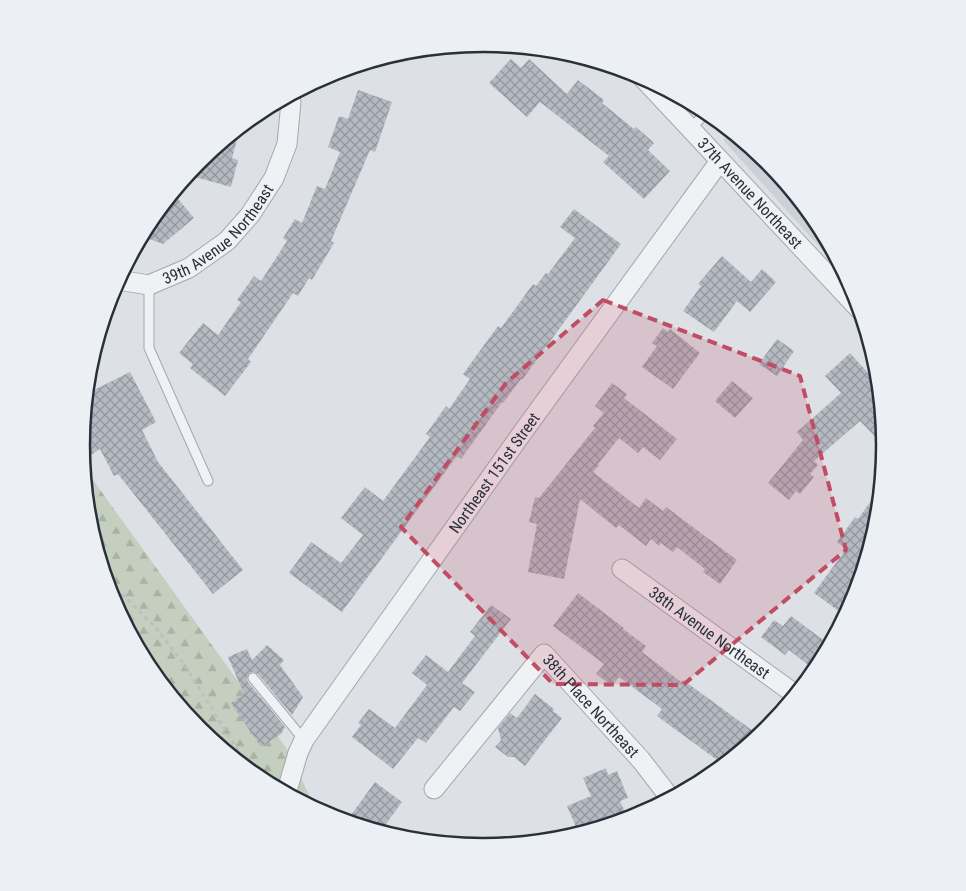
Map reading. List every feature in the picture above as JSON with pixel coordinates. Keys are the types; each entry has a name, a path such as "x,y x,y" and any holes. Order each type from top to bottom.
{"street":[{"name":"37th Avenue Northeast","path":"655,92 846,295"},
{"name":"39th Avenue Northeast","path":"127,281 149,285 189,268 227,241 250,215 274,178 287,144 291,103"},
{"name":"Northeast 151st Street","path":"288,787 298,752 304,740 525,429 720,161"},
{"name":"38th Avenue Northeast","path":"622,569 791,690"},
{"name":"38th Place Northeast","path":"434,789 544,654 641,760 666,793"}],"lane":[{"path":"690,129 700,119"},
{"path":"149,285 149,348 208,481"},
{"path":"253,678 304,740"}],"path":[{"path":"118,590 156,628 184,664 240,754"}],"highlighted area":[{"path":"603,300 800,376 846,550 683,685 553,684 401,527 506,383"}],"shaded area":[{"path":"726,137 742,150 778,186 810,227 825,253 723,140"}],"green space":[{"path":"92,478 289,752 311,799 286,786 224,741 171,685 143,642 120,596 103,547 93,497"}],"building":[{"path":"511,59 521,68 529,59 567,94 578,80 604,100 602,103 634,129 636,127 654,143 648,150 670,171 644,199 603,162 609,156 540,102 527,117 489,83"},
{"path":"358,90 392,102 375,152 370,150 331,241 334,243 312,280 309,278 298,296 293,293 248,359 251,362 225,396 190,368 193,364 179,353 203,323 218,335 241,302 237,300 254,276 261,281 287,241 283,238 295,219 302,223 317,186 325,189 340,152 328,147 339,116 348,119"},
{"path":"237,140 232,158 238,160 231,187 196,177"},
{"path":"177,198 194,218 163,244 149,239"},
{"path":"574,209 621,244 522,380 502,402 461,459 457,456 342,612 289,573 311,542 341,563 363,535 341,518 365,487 383,501 430,437 426,434 446,406 449,409 470,379 463,374 498,326 501,328 533,284 536,286 546,273 548,274 575,238 560,227"},
{"path":"722,256 751,282 762,269 776,282 750,312 737,301 714,332 683,311 701,286 698,284"},
{"path":"663,328 668,332 670,329 700,353 673,389 642,367 657,346 652,343"},
{"path":"777,339 794,351 777,376 759,364"},
{"path":"850,353 869,374 873,394 876,437 860,421 814,461 818,465 810,474 814,477 800,494 796,491 789,500 768,483 803,440 797,432 841,393 825,376"},
{"path":"130,372 156,422 142,430 158,462 243,570 213,594 118,474 114,476 100,449 91,455 94,390"},
{"path":"732,381 753,398 735,418 715,401"},
{"path":"612,383 627,394 624,398 677,439 660,460 643,447 638,453 619,438 593,472 639,508 646,498 663,511 666,507 737,560 720,584 703,572 705,569 677,547 673,552 661,543 659,546 651,539 646,546 619,525 616,528 580,499 564,579 528,572 537,524 529,522 535,497 539,498 595,428 593,426 604,413 595,406"},
{"path":"873,499 863,547 839,611 814,593 846,549 837,542 855,517 858,519"},
{"path":"578,593 646,646 642,652 681,682 683,680 753,731 717,760 657,716 662,709 619,677 612,686 596,674 604,664 553,626"},
{"path":"491,605 511,619 462,683 475,692 460,711 454,707 426,743 418,738 393,769 352,737 361,725 358,723 369,709 395,728 427,685 412,673 426,655 448,672 475,636 470,632"},
{"path":"791,616 824,640 808,665 789,650 785,655 761,637 774,620 783,626"},
{"path":"267,645 284,660 280,665 303,697 292,715 258,674 252,672 249,674 248,682 285,727 281,734 261,747 231,703 244,694 228,657 247,649 252,660"},
{"path":"535,694 562,718 525,766 514,757 508,757 495,747 501,740 498,728 510,713 517,718"},
{"path":"606,768 608,775 617,771 628,798 620,801 625,812 576,827 567,806 591,796 583,778"},
{"path":"375,782 402,802 385,826 351,816"}]}
